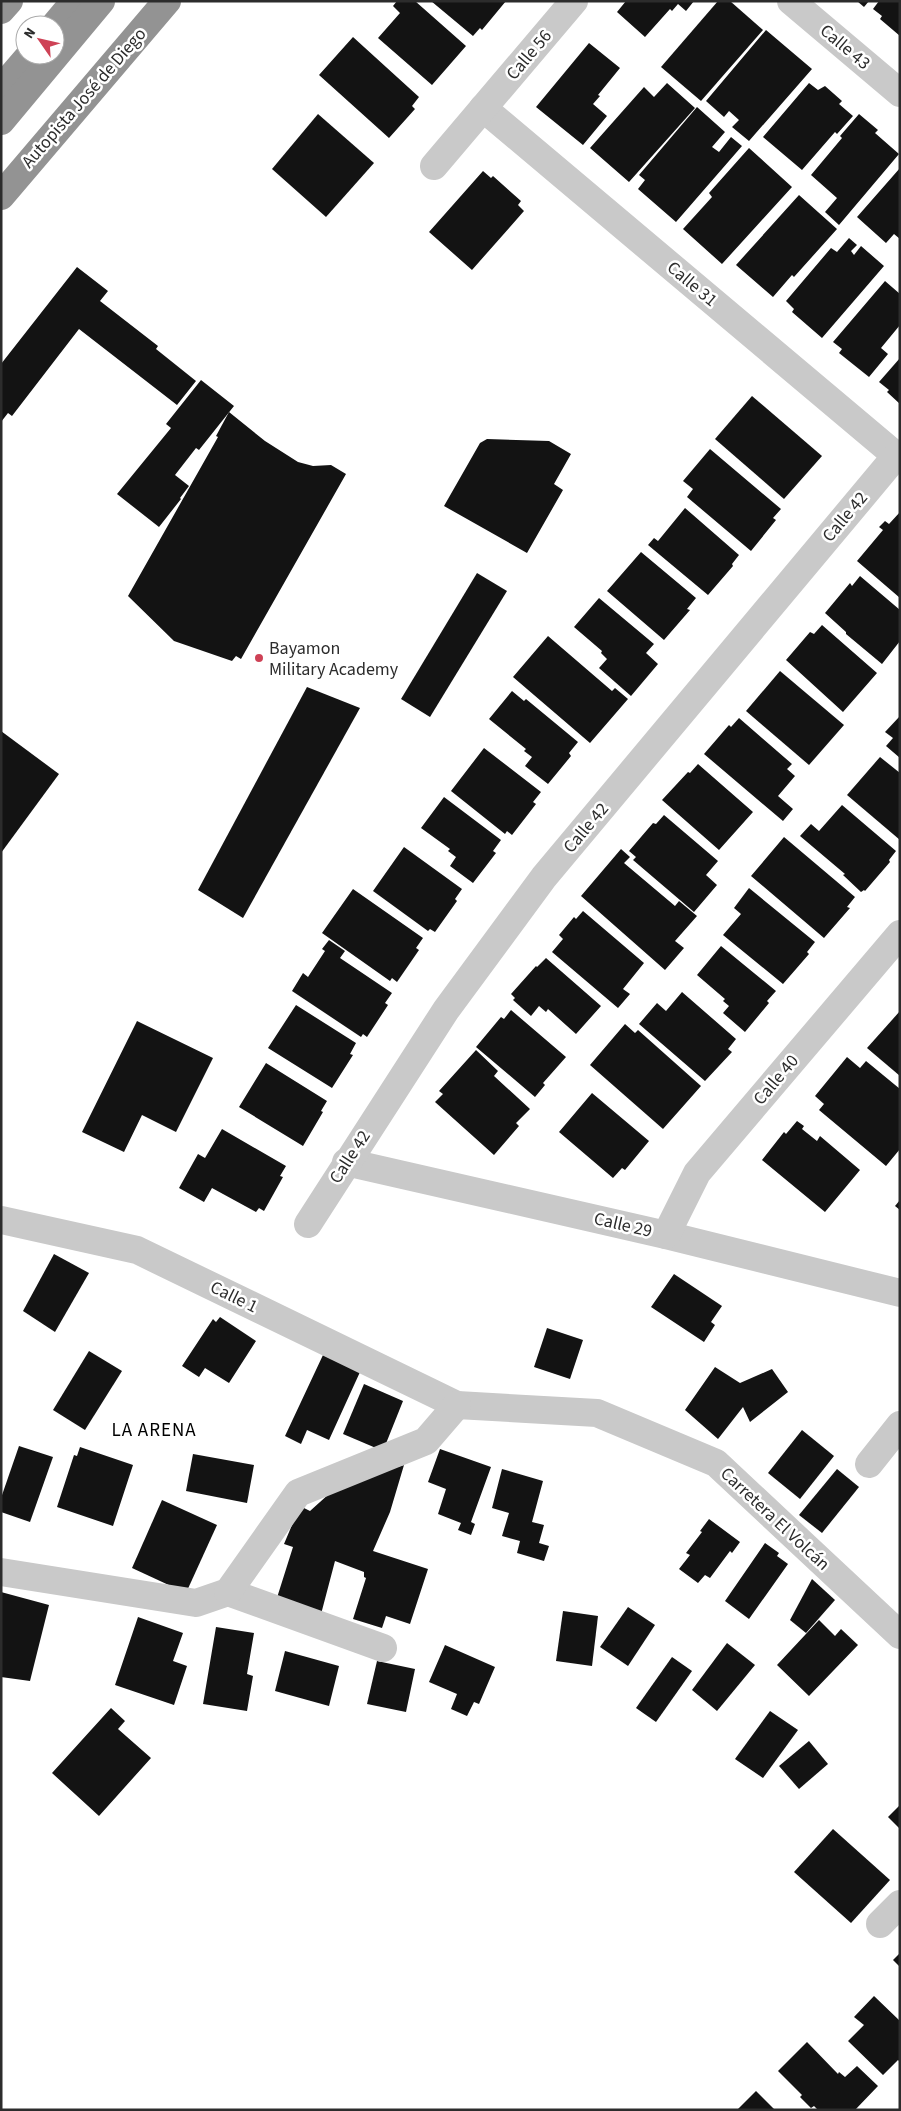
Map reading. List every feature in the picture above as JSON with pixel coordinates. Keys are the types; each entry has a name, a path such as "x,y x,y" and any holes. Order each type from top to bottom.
{"highway":[{"path":"1,10 9,1"},
{"path":"63,15 75,1"},
{"path":"1,121 101,1"},
{"name":"Autopista José de Diego","path":"1,196 167,1"},
{"path":"1,89 21,65"}],"street":[{"name":"Calle 56","path":"434,166 574,1"},
{"name":"Calle 43","path":"791,1 900,93"},
{"name":"Calle 31","path":"483,108 898,457"},
{"name":"Calle 42","path":"308,1224 346,1162 446,1010 544,878 898,457"},
{"name":"Calle 40","path":"666,1235 697,1173 900,934"},
{"name":"Calle 29","path":"346,1162 666,1235 900,1294"},
{"name":"Calle 1","path":"1,1220 137,1250 457,1404"},
{"path":"1,1572 196,1603 228,1592 298,1493 426,1441 457,1404"},
{"name":"Carretera El Volcán","path":"457,1404 597,1413 716,1463 900,1635"},
{"path":"869,1464 900,1425"},
{"path":"228,1592 383,1648"},
{"path":"880,1924 900,1904"}],"building":[{"path":"397,1 415,1 466,46 432,85 378,38 400,13 393,6"},
{"path":"431,1 506,1 482,30 480,28 473,36"},
{"path":"626,1 694,1 686,11 678,4 672,11 670,9 645,37 617,12"},
{"path":"718,1 730,1 763,30 701,101 661,67"},
{"path":"857,1 869,1 864,7"},
{"path":"879,1 900,1 900,36 880,19 882,16 873,9"},
{"path":"766,30 812,69 749,141 732,127 739,120 729,111 724,117 706,101"},
{"path":"353,37 419,97 412,106 415,109 389,138 319,75"},
{"path":"589,43 620,68 593,104 607,116 583,145 536,107"},
{"path":"667,83 695,108 629,182 590,148 644,87 654,97"},
{"path":"809,83 818,90 825,86 842,101 839,104 853,116 837,134 835,132 802,170 763,137"},
{"path":"697,107 725,132 712,147 719,152 731,137 742,146 676,222 638,189 645,180 639,175"},
{"path":"318,114 374,163 326,217 272,169"},
{"path":"859,114 878,130 875,133 899,154 839,225 825,212 837,198 811,175"},
{"path":"749,148 792,187 722,264 683,229 712,197 709,193"},
{"path":"900,168 900,239 894,234 886,243 857,217"},
{"path":"483,171 491,178 493,176 521,201 518,205 524,211 472,270 429,232"},
{"path":"799,195 837,229 794,277 792,275 773,297 736,265"},
{"path":"849,238 857,245 851,251 854,255 861,246 884,266 822,338 792,312 794,309 786,301 831,248 837,252"},
{"path":"77,267 108,291 100,301 158,346 156,349 196,381 177,405 79,329 12,416 8,413 1,422 1,364"},
{"path":"885,281 900,294 900,325 881,348 888,354 869,377 839,353 842,349 833,342"},
{"path":"900,358 900,404 887,392 889,390 879,382"},
{"path":"201,380 234,406 199,450 196,448 175,475 189,486 159,527 117,494 171,428 166,424"},
{"path":"752,396 822,456 784,499 715,439"},
{"path":"229,412 265,441 298,462 313,466 331,465 346,474 241,659 236,656 232,661 174,641 128,596 218,437 216,436"},
{"path":"487,439 549,441 571,454 554,484 563,490 527,553 444,506 480,443"},
{"path":"710,449 781,509 773,518 776,520 751,551 687,497 693,489 683,481"},
{"path":"685,508 739,555 732,564 733,566 708,595 648,545 654,538 658,541"},
{"path":"900,512 900,598 857,561 883,530 879,527 885,521 889,524"},
{"path":"641,552 696,598 687,609 690,610 664,640 607,591"},
{"path":"477,573 507,591 430,717 401,699"},
{"path":"860,576 900,610 900,641 882,664 846,634 825,613 850,583 852,586"},
{"path":"599,598 654,644 646,653 658,664 631,696 599,668 607,659 601,653 602,651 574,627"},
{"path":"822,625 877,673 843,712 786,660 810,632 814,634"},
{"path":"548,636 612,691 615,688 628,699 590,743 513,677"},
{"path":"780,671 844,725 809,765 746,711"},
{"path":"307,687 360,708 243,918 198,890"},
{"path":"512,691 524,701 526,699 578,742 569,753 571,756 548,784 525,766 532,757 524,751 526,749 489,719"},
{"path":"900,716 900,758 886,746 893,738 885,732"},
{"path":"739,718 792,764 787,769 795,776 778,796 793,809 783,821 704,754 729,725 731,727"},
{"path":"1,731 59,774 1,853"},
{"path":"484,748 541,792 533,802 536,804 512,835 507,831 505,834 451,791"},
{"path":"880,757 900,773 900,840 847,795"},
{"path":"698,764 753,812 719,850 662,800"},
{"path":"444,797 501,840 493,851 496,853 473,883 450,866 456,857 448,851 450,849 421,828"},
{"path":"842,805 896,851 889,860 890,862 865,891 861,892 843,875 845,874 800,836 811,824 819,831"},
{"path":"664,815 718,861 706,875 717,885 694,912 633,860 636,857 629,851 653,823 656,824"},
{"path":"784,837 855,897 847,907 850,908 824,938 751,876"},
{"path":"404,847 462,889 455,899 457,901 435,932 430,929 428,931 373,891"},
{"path":"621,849 630,857 624,863 675,906 679,901 697,916 675,941 684,948 665,970 581,896"},
{"path":"749,888 815,942 807,952 809,954 783,984 723,935 741,914 734,908"},
{"path":"353,889 423,938 416,948 419,950 397,982 392,978 390,981 322,933"},
{"path":"583,911 644,963 623,989 630,994 618,1008 552,952 563,939 559,935 574,917 576,919"},
{"path":"329,940 345,951 340,958 392,993 385,1003 388,1005 367,1037 363,1034 361,1037 292,991 303,973 308,977 325,951 322,949"},
{"path":"721,946 776,991 767,1001 769,1003 745,1032 723,1013 729,1006 723,1001 725,999 697,975"},
{"path":"546,958 601,1006 576,1034 548,1009 546,1012 539,1006 531,1016 513,1000 515,998 511,994 536,966"},
{"path":"682,992 736,1039 728,1049 732,1052 705,1081 639,1024 657,1003 666,1011"},
{"path":"296,1005 356,1043 350,1054 353,1055 332,1088 268,1048"},
{"path":"511,1010 566,1057 543,1083 545,1085 535,1097 476,1047 501,1017 504,1019"},
{"path":"900,1011 900,1076 867,1048"},
{"path":"137,1021 213,1058 176,1132 142,1115 124,1152 82,1132"},
{"path":"625,1024 635,1033 638,1030 701,1086 663,1129 590,1065"},
{"path":"476,1050 498,1071 494,1076 530,1109 516,1123 519,1126 494,1155 435,1102 443,1094 439,1091"},
{"path":"847,1057 860,1068 866,1061 900,1089 900,1149 886,1166 819,1110 824,1104 815,1096"},
{"path":"266,1063 327,1101 321,1111 323,1112 303,1146 239,1107"},
{"path":"592,1093 649,1141 625,1170 622,1168 613,1178 559,1132"},
{"path":"797,1121 804,1126 802,1129 817,1141 820,1136 860,1170 825,1212 762,1160 784,1132 786,1134"},
{"path":"222,1129 286,1166 280,1176 283,1177 264,1211 259,1208 256,1212 212,1188 204,1202 179,1188 198,1154 205,1158"},
{"path":"900,1200 900,1210 895,1206"},
{"path":"54,1254 89,1273 55,1332 23,1311"},
{"path":"674,1274 722,1306 711,1322 715,1325 704,1342 651,1307"},
{"path":"220,1317 256,1341 229,1383 205,1368 199,1377 182,1366 213,1319 216,1322"},
{"path":"547,1328 583,1340 570,1379 534,1367"},
{"path":"89,1351 122,1371 85,1430 53,1410"},
{"path":"323,1355 360,1372 329,1440 307,1430 301,1444 285,1436"},
{"path":"715,1367 740,1383 772,1369 788,1392 750,1422 743,1407 718,1439 685,1410"},
{"path":"364,1384 403,1401 383,1451 343,1434"},
{"path":"802,1430 834,1456 800,1499 768,1473"},
{"path":"19,1446 53,1457 30,1522 1,1512 1,1498"},
{"path":"80,1447 133,1465 113,1526 57,1507 74,1455 77,1456"},
{"path":"440,1449 491,1467 471,1522 475,1524 471,1535 458,1530 461,1523 438,1514 446,1489 428,1482"},
{"path":"193,1454 254,1465 247,1503 186,1491"},
{"path":"404,1465 390,1512 373,1551 428,1569 410,1624 386,1616 382,1628 353,1619 366,1578 364,1577 364,1572 335,1561 320,1618 275,1604 293,1547 284,1544 300,1506 310,1511 340,1484"},
{"path":"502,1469 543,1481 532,1522 544,1525 539,1543 549,1546 544,1561 517,1553 520,1541 502,1536 509,1513 492,1508"},
{"path":"837,1469 859,1487 822,1533 799,1515"},
{"path":"162,1500 217,1525 186,1593 132,1568"},
{"path":"709,1519 740,1542 732,1553 730,1551 710,1578 705,1575 698,1583 679,1569 690,1555 686,1553"},
{"path":"765,1543 779,1553 777,1556 788,1564 749,1619 725,1601"},
{"path":"812,1579 835,1600 806,1633 790,1620"},
{"path":"1,1592 49,1605 30,1681 1,1677"},
{"path":"628,1607 655,1625 628,1666 600,1647"},
{"path":"563,1611 598,1616 592,1666 556,1661"},
{"path":"138,1617 183,1633 173,1661 187,1666 174,1705 115,1685"},
{"path":"819,1620 835,1636 841,1629 858,1645 809,1696 777,1665"},
{"path":"216,1627 254,1633 247,1674 253,1676 247,1711 203,1704"},
{"path":"727,1643 755,1665 717,1711 692,1690"},
{"path":"445,1645 495,1667 479,1704 474,1702 467,1716 451,1709 457,1694 429,1682"},
{"path":"285,1651 339,1666 329,1706 275,1691"},
{"path":"672,1657 692,1671 656,1722 636,1708"},
{"path":"377,1661 415,1669 406,1712 367,1704"},
{"path":"111,1708 125,1721 118,1729 151,1758 99,1816 52,1773"},
{"path":"770,1711 798,1730 763,1778 735,1759"},
{"path":"809,1741 828,1764 799,1789 779,1766"},
{"path":"900,1805 900,1829 888,1817"},
{"path":"833,1829 890,1880 851,1923 794,1872"},
{"path":"900,1953 900,1967 893,1960"},
{"path":"874,1996 900,2021 900,2062 898,2060 883,2075 848,2041 864,2025 854,2017"},
{"path":"807,2042 838,2074 839,2072 845,2077 857,2066 878,2086 855,2110 818,2110 814,2106 811,2108 800,2097 802,2095 778,2071"},
{"path":"756,2091 775,2110 737,2110"}],"place":[{"name":"Bayamon Military Academy","path":"259,658"}],"district":[{"name":"LA ARENA","path":"154,1430"}]}
